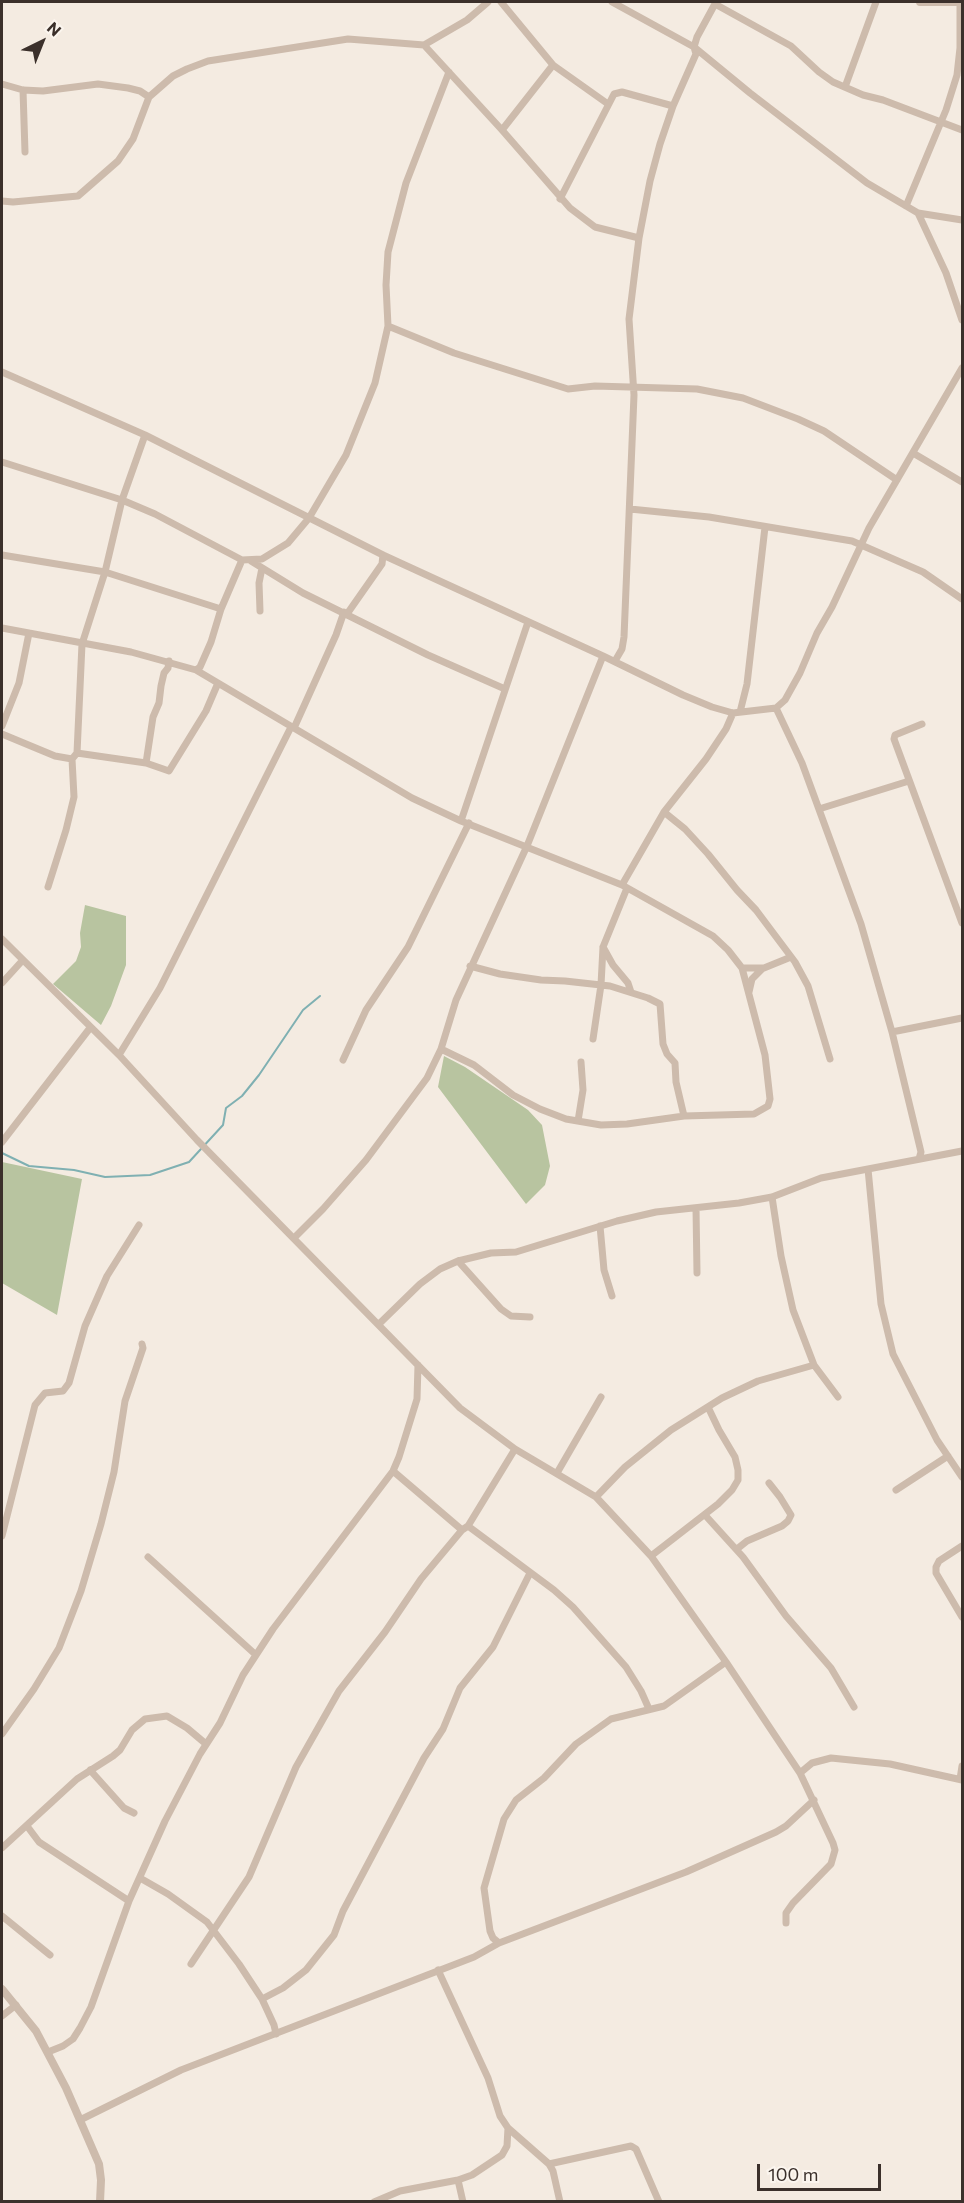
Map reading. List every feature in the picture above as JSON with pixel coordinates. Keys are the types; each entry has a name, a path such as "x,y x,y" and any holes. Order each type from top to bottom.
{"street":[{"path":"2,201 56,199 78,195 118,161 133,139 149,97 173,76 187,69 208,61 348,39 424,45 467,20 488,2"},
{"path":"501,2 553,65 608,104"},
{"path":"612,2 694,47 867,183 918,213 963,220"},
{"path":"845,87 876,2"},
{"path":"906,206 941,122 957,75 960,48 961,2 920,2"},
{"path":"615,661 622,649 624,637 633,386 629,319 639,238 650,181 673,106 696,54 694,47 716,3 791,46 819,72 845,87 963,130"},
{"path":"424,45 502,130 560,199 583,220 595,227 639,238"},
{"path":"502,130 553,65"},
{"path":"2,462 122,500 155,514 242,560 262,559 288,543 309,518 346,455 375,383 388,327 386,285 391,240 406,183 448,72"},
{"path":"2,84 23,90 43,91 98,84 128,88 149,97"},
{"path":"23,90 25,152"},
{"path":"560,199 614,94 622,92 673,106"},
{"path":"918,213 946,273 963,320"},
{"path":"388,327 454,353 556,387 568,389 633,386 697,389 743,398 824,431 897,480"},
{"path":"2,372 144,435 383,555 702,703 736,713 776,708 785,700 861,545 963,368"},
{"path":"48,887 74,797 82,644 105,572 122,500 144,435"},
{"path":"913,453 963,482"},
{"path":"630,509 709,517 839,537 924,572 963,598"},
{"path":"593,1039 601,985 603,947 624,886 664,812 706,759 736,713 747,684 765,527"},
{"path":"2,555 105,572 221,609"},
{"path":"119,1055 183,945 292,728 345,613 382,564 383,555"},
{"path":"196,670 200,667 211,642 221,609 242,560"},
{"path":"251,561 303,593 428,655 505,689"},
{"path":"260,610 262,568"},
{"path":"461,821 528,622"},
{"path":"2,628 169,662 196,670 412,798 461,821 624,886 713,936 742,968 765,1055 770,1099 768,1106 754,1114 684,1116 627,1124 601,1125 566,1119 540,1109 513,1095 474,1065 441,1049"},
{"path":"2,726 19,683 29,633"},
{"path":"294,1238 366,1161 427,1078 441,1049 448,1021 470,966 527,846 603,656"},
{"path":"146,763 153,717 159,704 164,673 169,662"},
{"path":"2,734 55,756 146,763 165,771 172,769 206,711 218,683"},
{"path":"776,708 802,762 861,924 892,1032 921,1152 919,1160"},
{"path":"922,724 894,735 894,739 963,923"},
{"path":"819,809 909,781"},
{"path":"664,812 708,854 756,910 791,957 808,986 830,1059"},
{"path":"343,1060 366,1010 408,947 469,823"},
{"path":"2,939 119,1055 210,1154 460,1408 515,1449 596,1497 651,1556 726,1662 800,1773 833,1843 834,1856 831,1864 792,1903 786,1913 786,1923"},
{"path":"603,947 628,983 631,992"},
{"path":"749,993 752,979 762,969 791,957"},
{"path":"2,983 22,961"},
{"path":"470,966 540,980 601,985 631,992 660,1005 663,1044 667,1054 675,1063 676,1082 684,1116"},
{"path":"742,968 762,969"},
{"path":"892,1032 963,1018"},
{"path":"2,1142 90,1028"},
{"path":"578,1121 584,1079 580,1062"},
{"path":"379,1324 420,1284 440,1269 458,1261 491,1253 516,1251 656,1212 772,1197 821,1178 963,1151"},
{"path":"868,1169 878,1274 886,1330 893,1354 915,1399 963,1477"},
{"path":"772,1197 784,1275 793,1310 814,1365 838,1397"},
{"path":"696,1208 697,1273"},
{"path":"2,1536 35,1405 45,1394 63,1391 69,1383 86,1326 107,1276 139,1225"},
{"path":"600,1226 604,1270 612,1296"},
{"path":"458,1261 501,1309 512,1316 530,1317"},
{"path":"2,1734 34,1689 59,1648 81,1591 114,1472 125,1401 143,1348 142,1344"},
{"path":"48,2052 68,2043 80,2028 91,2007 129,1901 165,1821 206,1744 220,1723 243,1675 292,1603 393,1471 417,1399 418,1365"},
{"path":"596,1497 625,1467 671,1430 722,1398 758,1381 814,1365"},
{"path":"557,1473 601,1397"},
{"path":"651,1556 705,1515 732,1490 738,1480 738,1470 730,1447 718,1430 708,1407"},
{"path":"191,1964 249,1877 296,1767 339,1691 385,1632 421,1579 465,1528 515,1449"},
{"path":"896,1490 948,1456"},
{"path":"393,1471 465,1528 530,1573 573,1607 626,1667 649,1709"},
{"path":"737,1549 747,1541 782,1526 791,1515 769,1483"},
{"path":"705,1515 737,1549 762,1580 786,1617 831,1668 854,1707"},
{"path":"963,1546 939,1561 936,1567 936,1573 963,1617"},
{"path":"148,1557 256,1655"},
{"path":"262,1999 283,1988 306,1970 334,1935 343,1911 403,1796 443,1729 460,1688 493,1647 530,1573"},
{"path":"496,1940 487,1919 484,1888 504,1819 516,1800 544,1778 576,1744 611,1719 664,1706 726,1662"},
{"path":"2,1848 77,1779 120,1750 132,1730 145,1719 157,1715 167,1716 187,1728 206,1744"},
{"path":"800,1773 812,1763 831,1758 890,1764 962,1780 963,1766"},
{"path":"90,1770 124,1808 134,1813"},
{"path":"80,2120 181,2070 485,1951 496,1940 686,1872 776,1832 786,1826 814,1800"},
{"path":"27,1826 39,1842 129,1901"},
{"path":"140,1878 168,1894 207,1922 262,1999 276,2034"},
{"path":"2,1916 50,1955"},
{"path":"438,1970 488,2078 500,2116 508,2128 549,2164 553,2171 560,2202"},
{"path":"2,1989 36,2031 80,2120 99,2164 100,2202"},
{"path":"2,2016 16,2005"},
{"path":"374,2202 400,2191 458,2180 481,2170 502,2155 507,2146 508,2128"},
{"path":"549,2164 631,2146 636,2149 659,2202"},
{"path":"458,2180 464,2202"}],"green space":[{"path":"85,905 126,916 126,965 111,1006 101,1025 53,984 76,961 81,947 80,933"},
{"path":"444,1056 465,1067 528,1110 542,1125 550,1166 545,1185 526,1204 438,1087"},
{"path":"2,1162 82,1179 57,1315 2,1283"}],"waterway":[{"path":"2,1153 29,1166 74,1170 105,1177 150,1175 189,1162 223,1125 226,1108 242,1096 259,1075 303,1010 320,996"}]}
